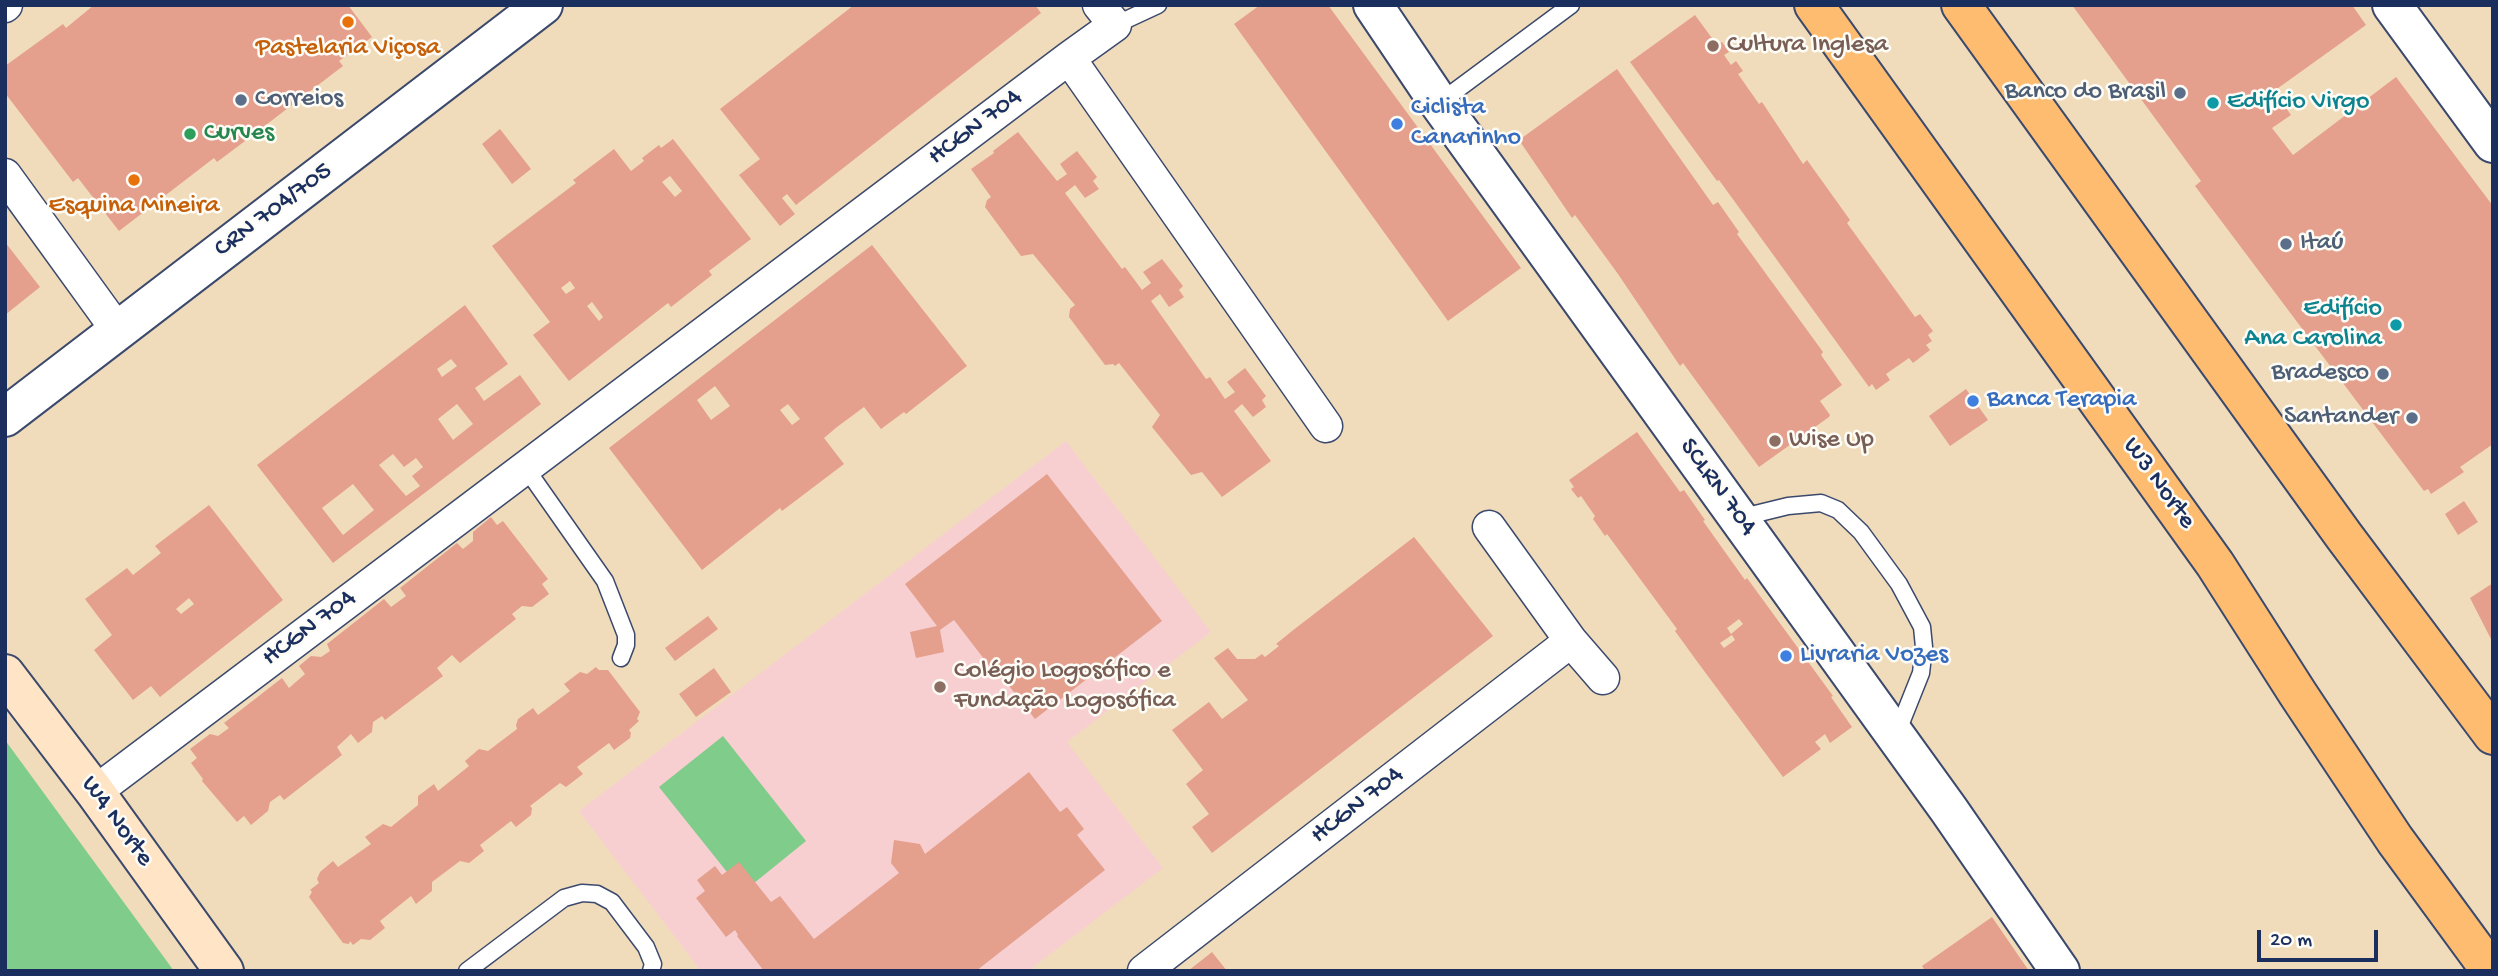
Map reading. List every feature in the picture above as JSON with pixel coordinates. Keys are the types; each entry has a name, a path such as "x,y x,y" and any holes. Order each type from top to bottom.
{"main road":[{"name":"W3 Norte","path":"1814,5 2215,564 2395,840 2491,971"},
{"path":"1961,5 2344,536 2493,734"},
{"name":"W4 Norte","path":"5,674 95,792 224,971"}],"street":[{"name":"CRN 704/705","path":"5,417 543,5"},
{"name":"SCLRN 704","path":"1373,5 1439,103 1895,735 2060,971"},
{"path":"2392,5 2493,143"},
{"name":"HCGN 704","path":"95,792 1069,58 1107,15"},
{"path":"1069,58 1326,426"},
{"path":"5,175 118,331"},
{"path":"1489,527 1603,678"},
{"name":"HCGN 704","path":"1144,971 1572,640"}],"lane":[{"path":"1107,15 1158,5"},
{"path":"1439,103 1571,5"},
{"path":"525,467 605,581 626,635 626,645 621,658"},
{"path":"1738,518 1788,506 1821,503 1838,510 1861,532 1899,584 1922,627 1924,647 1921,673 1895,735"},
{"path":"467,971 564,898 582,893 597,894 612,902 646,947 653,964 652,971"}],"shaded area":[{"name":"Colégio Logosófico e Fundação Logosófica","path":"1066,441 1211,632 1067,742 1163,868 1028,971 701,971 579,811"}],"green space":[{"path":"723,736 806,841 743,892 659,787"},
{"path":"5,740 174,971 5,971"}],"building":[{"path":"94,5 348,5 372,37 339,61 343,66 258,131 249,130 242,135 245,141 217,162 214,158 119,231 78,178 73,182 5,93 5,66 63,24 66,28"},
{"path":"854,5 1035,5 1041,13 796,205 787,194 782,198 795,214 780,226 739,175 760,159 720,109"},
{"path":"1260,5 1328,5 1521,268 1448,321 1234,24"},
{"name":"Edifício Ana Carolina","path":"2072,5 2352,5 2366,25 2274,91 2291,115 2272,128 2293,155 2396,77 2493,206 2493,444 2460,467 2464,472 2431,494 2428,489 2424,491 2195,186 2201,181"},
{"path":"1695,15 1717,45 1722,42 1729,52 1724,55 1731,65 1736,61 1743,71 1738,74 1759,104 1762,102 1803,164 1807,160 1850,220 1847,223 1915,317 1920,314 1933,331 1928,335 1932,341 1926,345 1930,350 1913,363 1909,358 1886,374 1890,380 1876,390 1872,384 1869,387 1630,62"},
{"path":"1617,69 1713,205 1718,202 1739,232 1737,234 1823,352 1821,355 1842,385 1820,401 1829,417 1759,467 1683,363 1680,366 1618,274 1575,215 1572,218 1519,140"},
{"path":"500,129 531,169 512,184 482,144"},
{"path":"1018,132 1057,181 1067,174 1060,164 1077,151 1097,177 1093,181 1099,189 1085,198 1075,185 1065,193 1122,269 1125,267 1142,290 1151,283 1143,272 1162,259 1183,286 1179,290 1184,297 1169,307 1160,294 1151,301 1206,379 1210,377 1225,399 1235,392 1227,382 1245,368 1266,396 1262,400 1266,407 1253,417 1242,404 1234,411 1271,461 1222,497 1202,472 1191,475 1152,427 1160,415 1119,363 1115,366 1105,365 1069,317 1070,309 1075,305 1033,254 1021,256 985,207 991,197 971,169"},
{"path":"673,139 751,239 709,271 712,275 671,307 668,303 569,381 533,335 550,322 492,246 576,183 573,180 614,149 631,171 644,161 642,158 659,145 661,148","holes":["670,176 682,191 675,197 662,182","570,281 575,288 566,294 561,288","592,302 603,317 599,321 587,306"]},
{"path":"5,242 40,287 5,315"},
{"path":"872,245 967,366 906,414 904,412 881,429 864,407 837,427 824,438 844,464 782,511 780,508 702,570 609,448","holes":["715,386 730,406 711,420 697,400","788,404 800,419 792,425 780,410"]},
{"path":"465,305 508,364 475,388 484,401 520,375 541,404 333,563 257,465","holes":["451,359 457,366 442,377 437,369","457,404 473,424 453,440 438,419","393,454 404,467 416,458 423,467 412,476 420,486 406,496 379,465","353,484 374,510 343,535 322,508"]},
{"path":"1966,389 1988,420 1950,446 1929,416"},
{"path":"1637,432 1680,492 1684,490 1745,580 1747,578 1833,696 1831,697 1852,727 1830,743 1825,734 1815,742 1821,749 1783,777 1607,534 1605,536 1581,496 1578,498 1571,489 1574,487 1569,480","holes":["1739,619 1743,624 1731,634 1727,628","1732,635 1735,640 1724,648 1720,643"]},
{"path":"1047,474 1162,621 1035,719 954,620 940,630 944,652 916,658 910,632 937,626 905,584"},
{"path":"2464,501 2478,522 2458,535 2445,514"},
{"path":"209,505 283,600 160,697 151,686 133,700 94,650 112,635 85,599 127,568 133,575 161,553 155,546","holes":["189,598 194,604 181,614 176,609"]},
{"path":"491,517 497,525 503,521 548,579 542,584 549,594 532,607 522,606 512,614 516,619 460,663 452,655 437,668 443,676 385,720 382,716 373,722 372,732 358,743 351,734 337,747 342,755 284,800 280,795 270,802 268,811 251,825 244,816 237,822 202,781 191,763 197,758 190,749 210,734 218,736 229,728 224,723 282,678 289,688 305,674 299,666 311,656 321,657 330,651 327,644 384,599 391,607 406,596 400,588 457,543 463,549 473,541 473,532"},
{"path":"1414,537 1493,636 1212,853 1192,827 1209,814 1186,784 1203,770 1172,730 1209,702 1222,719 1248,700 1214,658 1228,648 1237,659 1255,659 1262,654 1265,657 1292,631"},
{"path":"2493,583 2493,643 2470,598"},
{"path":"708,616 718,629 675,661 665,648"},
{"path":"596,667 599,670 608,670 640,712 637,719 639,721 629,730 630,738 614,750 609,743 577,767 583,774 566,787 560,783 530,806 531,815 516,827 511,821 480,845 484,851 469,863 460,861 432,882 432,891 416,904 411,896 380,921 385,928 370,940 361,939 353,945 350,941 349,944 343,943 309,897 312,892 310,890 319,883 317,879 320,872 333,861 338,867 371,844 365,837 383,824 391,827 418,805 418,796 434,784 438,791 469,766 465,761 479,749 488,751 517,729 518,719 533,708 538,715 570,691 564,684 580,672 587,674"},
{"path":"714,668 731,692 696,717 679,694"},
{"path":"1029,772 1060,812 1067,807 1084,829 1077,835 1105,870 976,971 764,971 735,930 726,937 696,898 705,891 697,880 715,866 722,875 739,862 771,902 780,896 814,939 899,873 891,863 894,840 920,844 925,854"},
{"path":"1992,917 2029,971 1925,971 1922,966"},
{"path":"1212,952 1227,971 1188,971"}],"place":[{"name":"Pastelaria Viçosa","path":"348,22"},
{"name":"Cultura Inglesa","path":"1713,46"},
{"name":"Banco do Brasil","path":"2180,93"},
{"name":"Correios","path":"241,100"},
{"name":"Edifício Virgo","path":"2213,103"},
{"name":"Ciclista Canarinho","path":"1397,124"},
{"name":"Curves","path":"190,134"},
{"name":"Esquina Mineira","path":"134,180"},
{"name":"Itaú","path":"2286,244"},
{"name":"Edifício Ana Carolina","path":"2396,325"},
{"name":"Bradesco","path":"2383,374"},
{"name":"Banca Terapia","path":"1973,401"},
{"name":"Santander","path":"2412,418"},
{"name":"Wise Up","path":"1775,441"},
{"name":"Livraria Vozes","path":"1786,656"},
{"name":"Colégio Logosófico e Fundação Logosófica","path":"940,687"}]}
